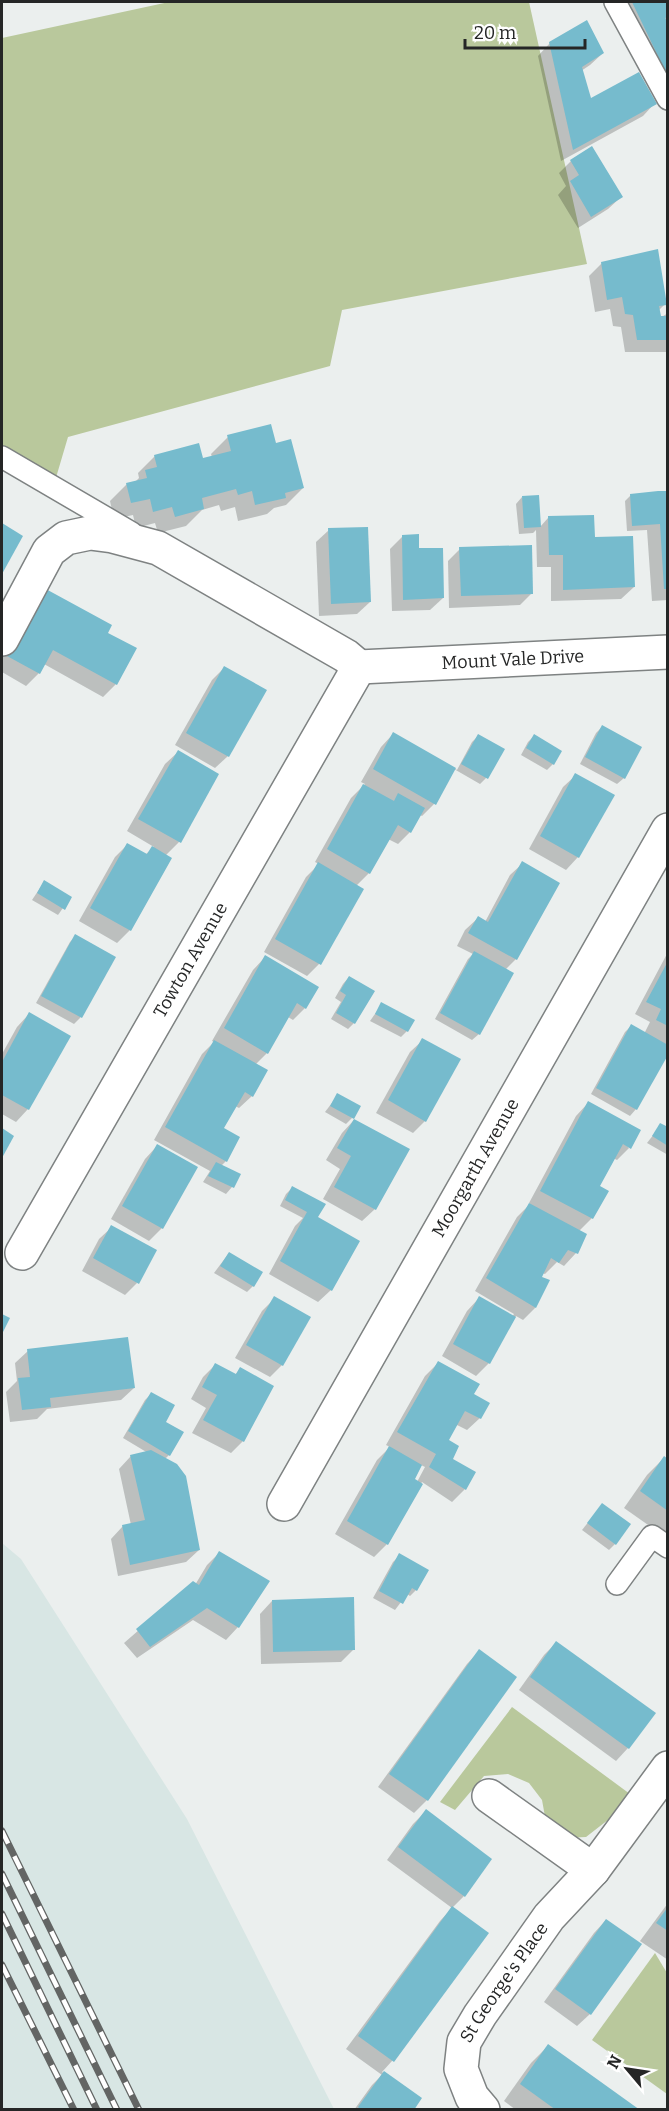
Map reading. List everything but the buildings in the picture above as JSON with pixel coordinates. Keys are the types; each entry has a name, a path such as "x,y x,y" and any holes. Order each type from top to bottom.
{"street":[{"path":"2,639 49,551 66,537 90,533 113,536 158,548 346,657 359,667"},
{"name":"Mount Vale Drive","path":"359,667 668,652"},
{"name":"Towton Avenue","path":"22,1253 359,667"},
{"name":"Moorgarth Avenue","path":"284,1504 668,830"},
{"name":"St George's Place","path":"483,2109 472,2097 461,2069 464,2042 480,2015 549,1917 593,1870 668,1768"},
{"path":"489,1796 593,1870"}],"lane":[{"path":"615,2 668,99"},
{"path":"2,458 158,548"},
{"path":"617,1584 652,1536 668,1547"}],"shaded area":[{"path":"2,1543 21,1559 187,1819 334,2109 2,2109"}],"green space":[{"path":"169,2 529,2 587,264 342,310 330,366 68,437 55,481 2,448 2,38"},
{"path":"512,1707 630,1794 613,1816 586,1837 565,1838 546,1822 542,1800 529,1783 508,1774 484,1776 455,1810 440,1802"},
{"path":"655,1953 667,1973 667,2094 592,2040"}],"railway":[{"path":"2,1831 139,2110"},
{"path":"2,1874 117,2110"},
{"path":"2,1914 97,2110"},
{"path":"2,1965 74,2110"}]}
